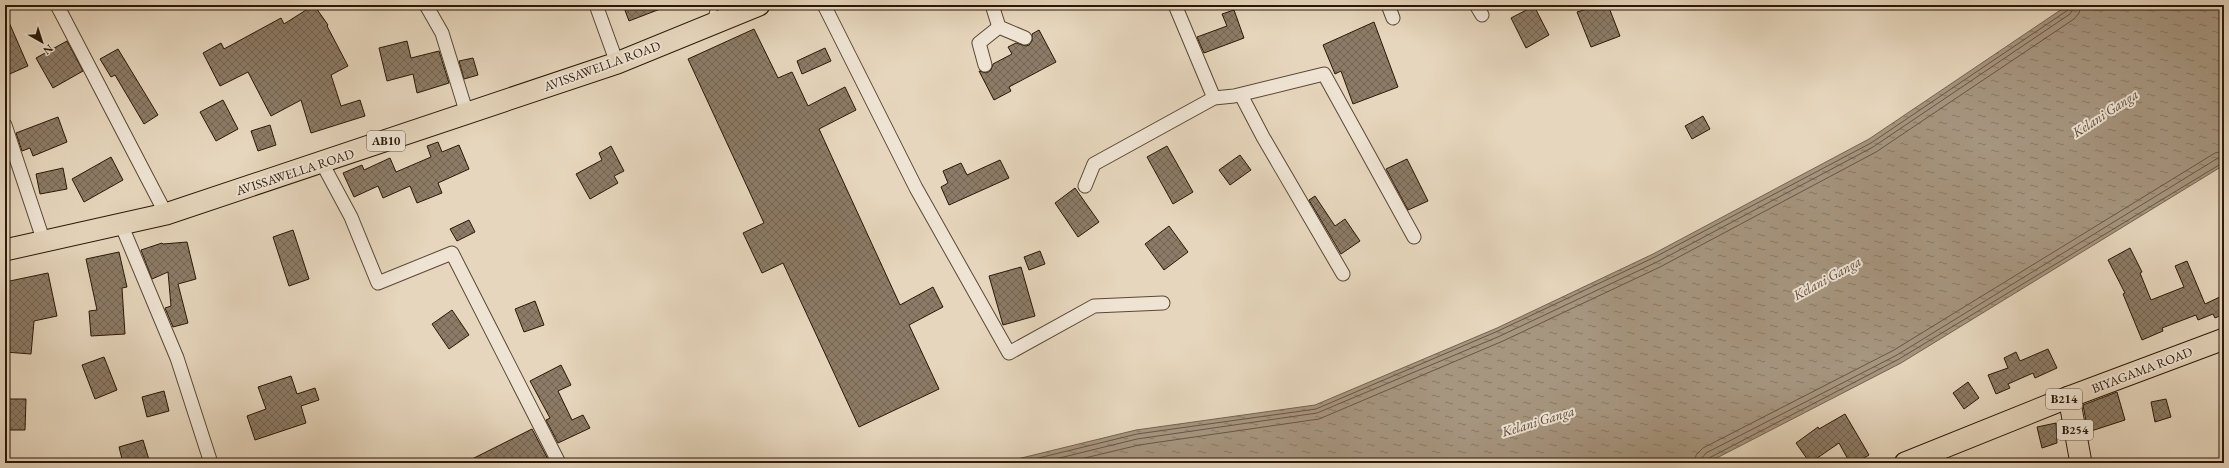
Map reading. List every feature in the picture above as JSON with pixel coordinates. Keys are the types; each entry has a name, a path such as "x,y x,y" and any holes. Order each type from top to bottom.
{"main road":[{"name":"AVISSAWELLA ROAD","path":"5,250 166,214 617,63 759,5"},
{"name":"BIYAGAMA ROAD","path":"1905,463 2069,397 2224,339"},
{"name":"B254","path":"2069,397 2081,463"}],"street":[{"path":"57,5 166,214"},
{"path":"426,5 442,33 467,114"},
{"path":"596,5 617,63"},
{"path":"824,5 916,188 1009,353 1094,306 1163,303"},
{"path":"992,5 999,27"},
{"path":"1174,5 1214,98"},
{"path":"1388,5 1393,18"},
{"path":"999,27 1026,38"},
{"path":"985,65 979,43 999,27"},
{"path":"1085,186 1094,164 1214,98 1241,94 1324,74 1414,237"},
{"path":"1241,94 1263,137 1343,274"},
{"path":"5,125 44,242"},
{"path":"322,163 352,217 378,283 452,253 559,463"},
{"path":"121,224 177,358 211,463"}],"lane":[{"path":"710,25 715,5"}],"water":[{"name":"Kelani Ganga","path":"2068,5 2224,5 2224,165 1901,363 1707,463 1001,463 1136,430 1315,405 1497,328 1653,254 1869,139"}],"building":[{"path":"314,5 328,25 327,26 348,66 331,75 341,106 360,100 365,116 311,133 301,100 271,116 248,72 220,86 203,53 221,43 224,49 281,18 284,24"},
{"path":"623,5 667,5 668,6 629,21"},
{"path":"1585,5 1608,5 1620,36 1591,47 1577,12 1587,9"},
{"path":"1534,6 1549,35 1526,48 1511,18"},
{"path":"1234,10 1244,38 1204,53 1197,37 1227,26 1222,14"},
{"path":"5,13 28,66 5,76"},
{"path":"1374,22 1398,87 1353,104 1341,71 1335,74 1323,45"},
{"path":"754,29 778,78 792,72 808,106 845,87 856,110 819,129 900,305 933,287 943,307 909,325 939,389 859,427 783,263 762,273 743,233 764,223 688,59"},
{"path":"1039,30 1056,62 1009,87 1011,91 994,100 979,71 987,73 991,70 993,64 1012,54 1008,47 1016,43 1026,46 1029,45 1032,41 1032,34"},
{"path":"67,41 83,71 53,88 36,58"},
{"path":"407,41 411,58 439,51 449,83 417,93 413,74 387,81 379,48"},
{"path":"825,48 831,61 802,74 797,61"},
{"path":"118,49 158,115 144,124 115,75 111,77 100,59"},
{"path":"473,58 478,75 464,79 459,61"},
{"path":"223,100 238,129 216,141 200,112"},
{"path":"1703,116 1710,129 1692,139 1685,126"},
{"path":"58,117 67,142 33,156 30,148 22,151 16,133"},
{"path":"270,125 276,145 258,151 251,131"},
{"path":"438,142 442,152 459,145 469,169 438,183 442,193 417,203 410,186 383,198 378,186 354,197 343,173 362,165 364,170 390,158 396,172 431,157 427,146"},
{"path":"611,146 624,171 614,176 618,183 590,199 576,174 602,160 599,153"},
{"path":"1167,146 1193,192 1173,204 1147,157"},
{"path":"1240,155 1251,170 1230,185 1219,170"},
{"path":"111,157 123,180 84,202 72,179"},
{"path":"1407,159 1428,201 1408,210 1386,169"},
{"path":"1000,160 1009,178 949,205 941,187 948,183 943,171 961,163 967,175"},
{"path":"63,168 67,189 40,194 36,174"},
{"path":"1075,188 1099,222 1078,237 1055,203"},
{"path":"1315,196 1335,226 1345,219 1360,241 1341,254 1309,200"},
{"path":"469,220 475,232 457,241 450,229"},
{"path":"1169,226 1188,252 1164,270 1145,244"},
{"path":"293,230 309,279 289,286 273,237"},
{"path":"187,242 196,279 178,284 188,323 173,327 165,308 171,306 168,272 152,279 141,250 162,243"},
{"path":"2130,248 2142,272 2140,273 2151,300 2184,287 2175,266 2187,261 2205,304 2224,295 2224,314 2215,318 2213,314 2198,320 2196,315 2162,328 2163,331 2142,340 2123,294 2125,293 2108,260"},
{"path":"1040,251 1045,264 1029,270 1024,257"},
{"path":"119,252 127,287 122,288 125,334 91,336 89,311 97,310 86,259"},
{"path":"1021,267 1035,316 1003,325 989,276"},
{"path":"48,273 57,316 34,321 31,354 5,352 5,282"},
{"path":"535,301 544,325 524,332 515,309"},
{"path":"452,310 469,335 449,349 432,324"},
{"path":"2048,349 2057,368 2035,378 2033,373 2008,384 2010,388 1996,394 1988,375 2008,368 2004,358 2016,352 2020,361"},
{"path":"104,357 117,390 95,399 82,365"},
{"path":"561,365 571,385 558,391 572,420 583,415 590,428 558,443 546,420 550,418 530,381"},
{"path":"291,376 297,394 315,388 319,400 301,406 306,423 255,440 247,416 266,409 258,387"},
{"path":"1968,382 1979,398 1964,409 1953,393"},
{"path":"164,391 169,411 147,417 142,397"},
{"path":"2117,392 2125,420 2088,432 2083,405"},
{"path":"5,399 26,399 25,430 5,430"},
{"path":"2166,399 2171,417 2155,422 2151,402"},
{"path":"1845,414 1869,455 1856,463 1850,463 1839,443 1810,463 1796,443 1818,427 1819,429"},
{"path":"2056,423 2057,443 2042,448 2037,427"},
{"path":"532,429 550,463 464,463"},
{"path":"143,440 150,463 123,463 119,447"}]}
